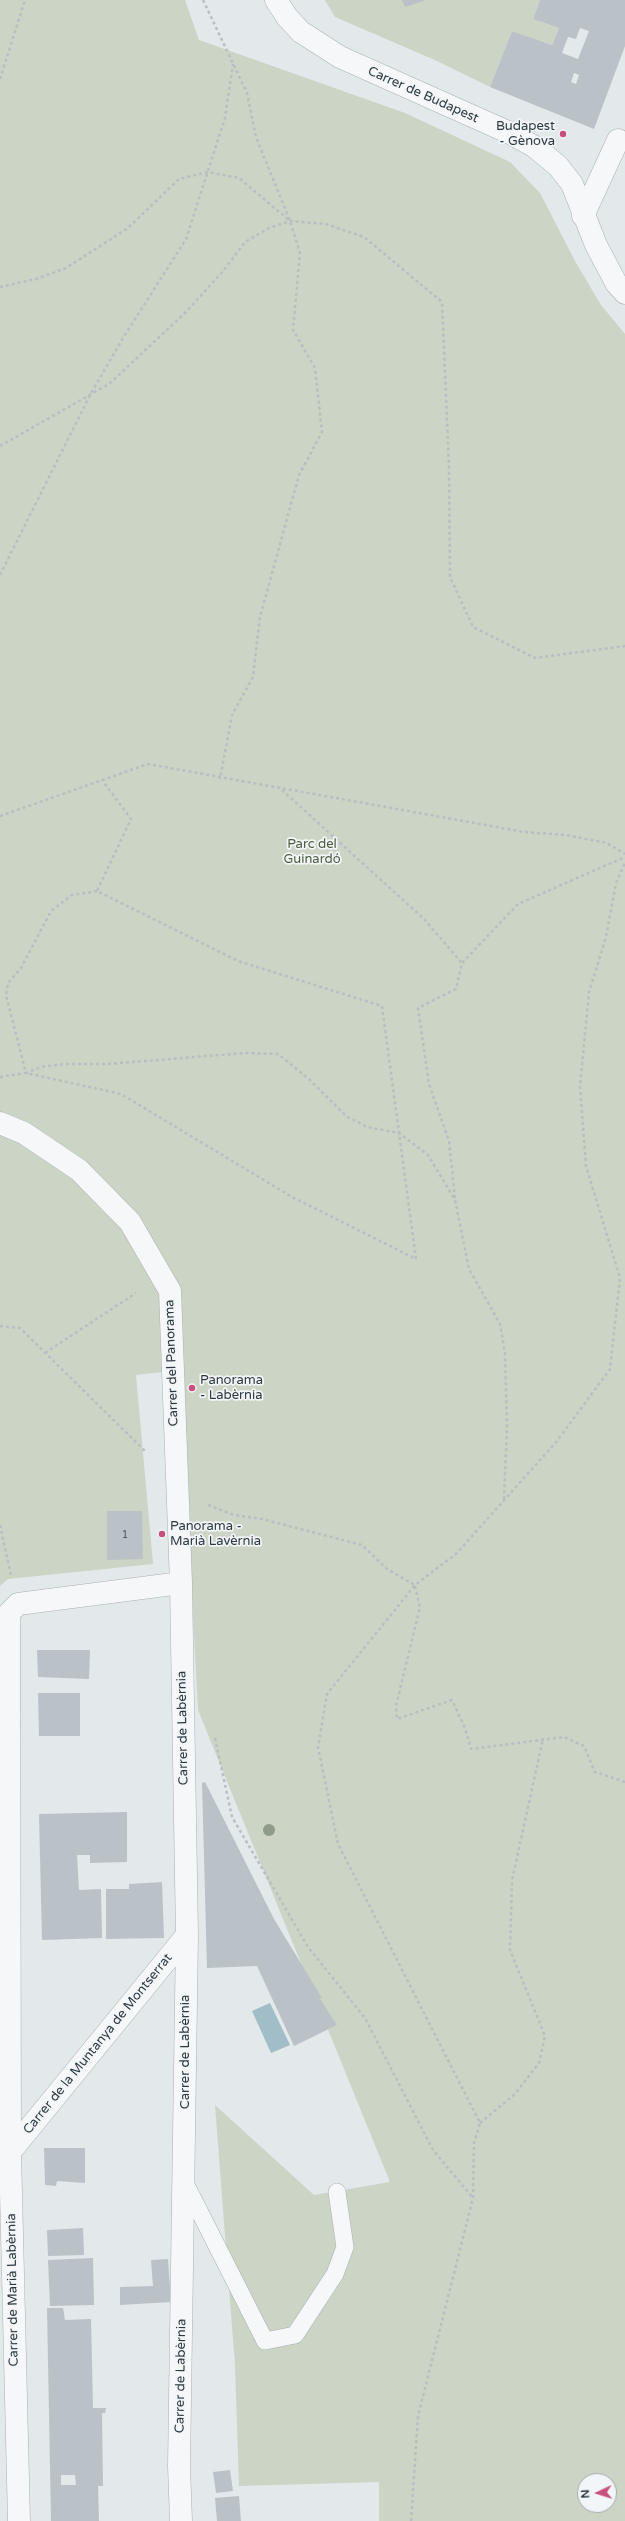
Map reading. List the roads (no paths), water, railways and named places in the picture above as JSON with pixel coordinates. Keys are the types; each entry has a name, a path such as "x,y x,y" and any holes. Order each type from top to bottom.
{"street":[{"name":"Carrer de Budapest","path":"276,0 287,17 301,32 340,58 510,133 535,147 558,166 572,184 583,216 616,283 625,293"},
{"path":"583,216 618,140"},
{"name":"Carrer del Panorama","path":"0,1123 24,1133 79,1170 130,1222 170,1291 172,1388 181,1583"},
{"name":"Carrer de Marià Labèrnia","path":"19,2521 10,2152 9,1613 18,1604 181,1583"},
{"name":"Carrer de Labèrnia","path":"181,1583 187,1935 185,2183 179,2466 181,2521"},
{"name":"Carrer de la Muntanya de Montserrat","path":"10,2152 187,1935"}],"lane":[{"path":"185,2183 265,2341 295,2335 335,2274 345,2247 337,2192"}],"water":[{"path":"270,2003 290,2045 271,2053 252,2011"}],"place":[{"name":"Budapest - Gènova","path":"563,134"},
{"name":"Panorama - Labèrnia","path":"192,1388"},
{"name":"Panorama - Marià Lavèrnia","path":"162,1534"}],"park label":[{"name":"Parc del Guinardó","path":"312,852"}]}
